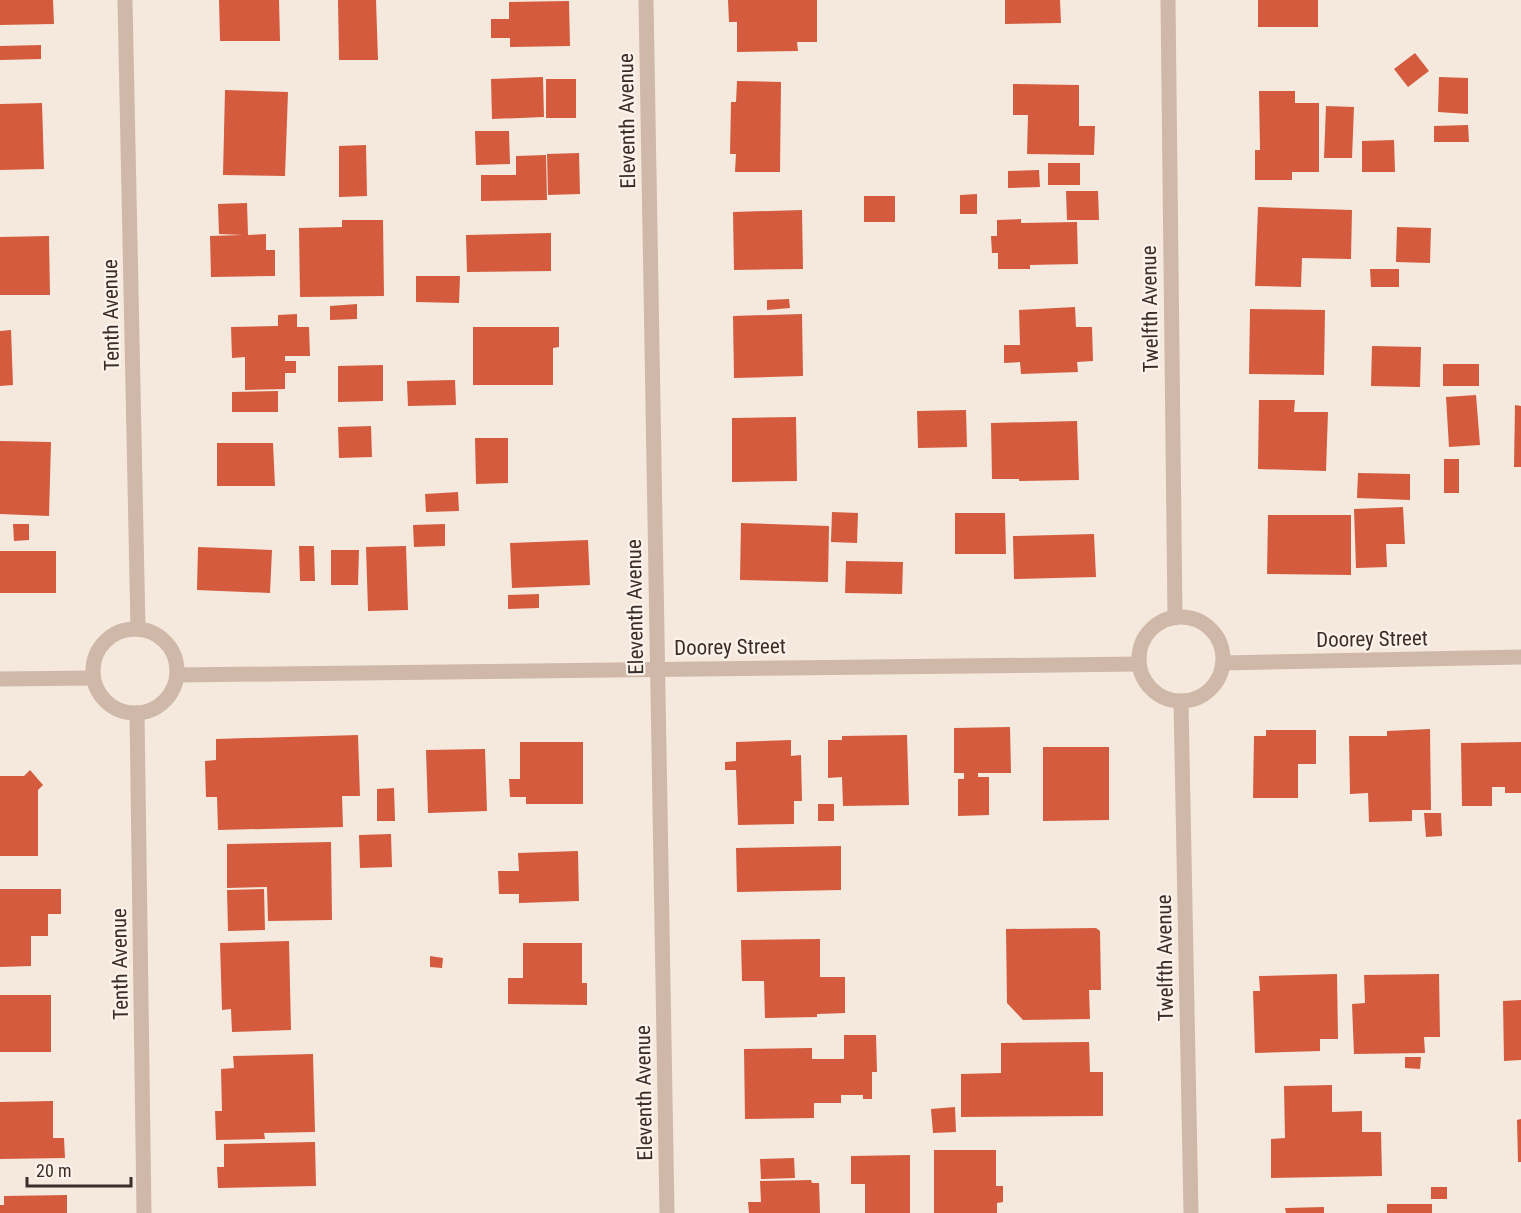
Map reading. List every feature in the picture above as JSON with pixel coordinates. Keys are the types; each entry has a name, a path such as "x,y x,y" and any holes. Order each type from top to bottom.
{"street":[{"name":"Tenth Avenue","path":"125,0 138,629"},
{"name":"Eleventh Avenue","path":"646,0 667,1213"},
{"name":"Twelfth Avenue","path":"1168,0 1175,617"},
{"path":"1175,617 1188,617 1200,621 1218,639 1223,651 1220,675 1214,686 1194,700 1181,702 1163,698 1148,687 1141,676 1138,664 1139,651 1151,628 1175,617"},
{"path":"138,629 151,632 163,639 172,649 177,662 178,675 175,688 169,698 149,711 124,712 113,708 97,690 93,678 93,665 104,643 125,630 138,629"},
{"name":"Doorey Street","path":"1223,663 1521,657"},
{"name":"Doorey Street","path":"178,675 1138,664"},
{"path":"0,679 93,678"},
{"name":"Twelfth Avenue","path":"1181,702 1191,1213"},
{"name":"Tenth Avenue","path":"137,713 144,1213"}],"building":[{"path":"0,0 53,0 54,24 0,25"},
{"path":"219,0 279,0 280,41 220,41"},
{"path":"338,0 376,0 378,60 339,60"},
{"path":"728,0 817,0 817,42 797,42 798,51 737,52 737,22 729,22"},
{"path":"1005,0 1060,0 1061,23 1005,24"},
{"path":"1258,0 1318,0 1318,27 1258,27"},
{"path":"569,1 570,46 510,47 510,38 491,38 491,19 509,19 509,2"},
{"path":"41,45 41,59 0,60 0,46"},
{"path":"1415,53 1429,71 1408,87 1394,69"},
{"path":"543,77 544,117 492,119 491,79"},
{"path":"1439,77 1468,78 1468,114 1438,112"},
{"path":"546,79 576,79 576,118 546,118"},
{"path":"737,81 781,82 780,172 735,172 736,154 730,154 731,102 736,102"},
{"path":"1013,84 1079,85 1079,126 1095,126 1094,155 1027,154 1028,115 1013,115"},
{"path":"225,90 288,92 285,176 223,175"},
{"path":"1259,91 1295,91 1295,103 1319,103 1319,172 1292,172 1292,180 1255,180 1255,150 1260,150"},
{"path":"42,103 44,169 0,170 0,104"},
{"path":"1326,106 1354,107 1352,158 1324,158"},
{"path":"1468,125 1469,142 1434,142 1434,126"},
{"path":"475,131 509,131 510,164 476,165"},
{"path":"1394,140 1395,172 1362,172 1362,141"},
{"path":"366,145 367,196 339,197 339,146"},
{"path":"579,153 580,194 548,195 547,154"},
{"path":"546,155 547,200 481,201 481,175 516,175 516,156"},
{"path":"1048,163 1080,163 1080,185 1048,185"},
{"path":"1039,170 1040,187 1008,188 1008,171"},
{"path":"1066,191 1098,191 1099,220 1067,220"},
{"path":"977,194 977,214 960,214 960,195"},
{"path":"864,196 895,196 895,222 864,222"},
{"path":"247,203 248,235 266,234 266,250 275,250 275,276 211,277 210,236 243,235 219,234 218,204"},
{"path":"1258,207 1352,210 1351,259 1302,258 1301,287 1255,286"},
{"path":"802,210 803,269 734,270 733,212"},
{"path":"1021,219 1021,223 1077,222 1078,264 1030,265 1030,269 998,269 998,253 992,253 991,236 997,236 997,220"},
{"path":"342,220 383,220 384,296 300,297 299,228 342,227"},
{"path":"1397,227 1431,228 1430,263 1396,262"},
{"path":"551,233 551,271 467,272 466,235"},
{"path":"49,236 50,295 0,295 0,237"},
{"path":"1370,269 1399,269 1399,287 1371,287"},
{"path":"416,276 460,276 459,303 416,302"},
{"path":"789,299 790,308 767,310 767,300"},
{"path":"357,304 357,319 330,320 330,306"},
{"path":"1075,307 1076,327 1092,327 1093,361 1077,362 1078,372 1021,374 1020,362 1004,363 1004,345 1020,345 1019,310"},
{"path":"1250,309 1325,310 1324,375 1249,374"},
{"path":"297,314 297,327 309,327 310,356 285,356 285,361 296,361 296,373 285,373 285,389 245,390 245,357 232,358 231,327 278,326 278,315"},
{"path":"802,314 803,376 734,378 733,316"},
{"path":"473,327 559,327 559,347 553,348 553,385 473,385"},
{"path":"11,330 13,385 0,386 0,331"},
{"path":"1372,346 1421,347 1420,387 1371,386"},
{"path":"1443,364 1479,364 1479,386 1443,386"},
{"path":"383,365 383,401 338,402 338,366"},
{"path":"455,380 456,405 408,406 407,381"},
{"path":"278,391 278,412 232,412 232,392"},
{"path":"1476,395 1480,445 1449,447 1446,397"},
{"path":"1259,400 1295,400 1294,412 1328,412 1326,471 1258,469"},
{"path":"1515,405 1521,406 1521,467 1514,467"},
{"path":"966,410 967,447 918,448 917,411"},
{"path":"796,417 797,481 732,482 732,418"},
{"path":"1077,421 1079,480 992,479 991,423"},
{"path":"371,426 372,457 339,458 338,427"},
{"path":"475,438 508,438 508,483 476,484"},
{"path":"0,441 51,442 49,516 0,514"},
{"path":"217,443 273,443 275,486 217,486"},
{"path":"1444,459 1459,459 1459,493 1444,493"},
{"path":"1358,473 1410,474 1410,500 1357,498"},
{"path":"458,492 459,511 426,512 425,494"},
{"path":"1403,507 1405,544 1386,544 1387,567 1356,568 1354,509"},
{"path":"832,512 858,513 857,543 831,542"},
{"path":"955,513 1005,513 1006,554 955,554"},
{"path":"1268,515 1351,515 1351,575 1267,574"},
{"path":"741,523 829,526 828,582 740,580"},
{"path":"13,524 29,524 29,540 14,541"},
{"path":"445,524 445,546 414,547 413,525"},
{"path":"1094,534 1096,577 1014,579 1013,536"},
{"path":"588,540 590,585 512,588 510,543"},
{"path":"299,546 314,546 315,581 300,581"},
{"path":"406,546 408,610 368,611 366,547"},
{"path":"198,547 272,550 270,593 197,590"},
{"path":"331,550 359,550 358,585 331,585"},
{"path":"0,551 56,551 56,593 0,593"},
{"path":"846,561 903,562 902,594 845,593"},
{"path":"539,594 539,608 508,609 508,595"},
{"path":"1010,727 1011,773 978,773 978,777 989,777 989,815 958,816 958,779 964,779 964,773 954,773 954,728"},
{"path":"1430,729 1431,810 1412,810 1412,821 1369,822 1368,793 1350,794 1349,736 1387,736 1387,731"},
{"path":"1266,730 1316,730 1316,764 1298,764 1298,798 1253,798 1254,736 1266,736"},
{"path":"358,735 360,796 342,796 343,827 218,830 217,797 206,797 205,761 216,760 216,739"},
{"path":"907,735 909,805 843,806 842,777 828,778 828,740 842,740 842,736"},
{"path":"791,740 791,756 801,755 802,801 794,801 794,824 738,825 736,770 725,770 725,762 736,761 736,742"},
{"path":"520,742 583,742 583,804 526,804 526,797 510,797 509,779 520,779"},
{"path":"1521,742 1521,793 1505,793 1505,787 1492,787 1492,806 1462,806 1461,743"},
{"path":"1043,747 1109,747 1109,820 1043,821"},
{"path":"485,749 487,811 428,813 426,750"},
{"path":"30,770 43,785 38,790 38,856 0,856 0,776 24,776"},
{"path":"394,788 395,821 377,821 377,789"},
{"path":"818,804 834,804 834,821 818,821"},
{"path":"1424,813 1441,813 1442,836 1426,837"},
{"path":"391,834 392,867 360,868 359,835"},
{"path":"331,842 332,920 268,921 267,887 227,888 227,844"},
{"path":"841,846 841,890 737,892 736,848"},
{"path":"578,851 579,901 519,903 519,894 499,894 498,871 519,871 518,853"},
{"path":"0,889 61,889 61,914 48,914 48,936 31,936 31,966 0,967"},
{"path":"264,889 265,930 228,931 227,890"},
{"path":"1096,928 1100,931 1101,990 1089,990 1090,1019 1023,1020 1007,1003 1006,929"},
{"path":"820,939 820,977 845,977 845,1013 817,1014 817,1017 765,1018 764,981 742,981 741,940"},
{"path":"289,941 291,1030 232,1032 231,1009 222,1010 220,943"},
{"path":"523,943 582,943 582,983 587,983 587,1005 508,1004 508,978 523,978"},
{"path":"430,956 443,958 442,968 430,967"},
{"path":"1337,974 1338,1039 1320,1039 1320,1051 1255,1053 1253,991 1260,991 1259,976"},
{"path":"1439,974 1440,1037 1424,1037 1425,1053 1354,1054 1352,1004 1365,1003 1364,975"},
{"path":"0,995 51,995 51,1052 0,1052"},
{"path":"1521,1000 1521,1060 1504,1061 1503,1001"},
{"path":"844,1035 876,1035 877,1072 872,1072 872,1099 863,1099 863,1095 841,1095 841,1103 814,1103 814,1118 745,1119 744,1049 812,1048 812,1059 844,1059"},
{"path":"1089,1042 1090,1072 1103,1072 1103,1116 961,1117 961,1074 1001,1073 1001,1043"},
{"path":"313,1054 315,1132 264,1133 265,1139 216,1140 215,1111 222,1111 221,1069 234,1068 233,1056"},
{"path":"1405,1057 1421,1057 1420,1069 1405,1068"},
{"path":"1332,1085 1332,1112 1362,1111 1362,1132 1381,1132 1382,1176 1271,1178 1271,1139 1285,1138 1284,1086"},
{"path":"53,1101 53,1138 64,1138 65,1158 0,1159 0,1102"},
{"path":"955,1107 956,1132 933,1133 931,1109"},
{"path":"1521,1119 1521,1162 1518,1162 1517,1120"},
{"path":"315,1142 316,1186 218,1188 217,1167 224,1167 224,1144"},
{"path":"934,1150 996,1150 996,1186 1003,1186 1003,1202 997,1203 997,1213 934,1213"},
{"path":"910,1155 910,1213 865,1213 865,1184 851,1184 851,1156"},
{"path":"794,1158 795,1178 761,1179 760,1159"},
{"path":"811,1180 812,1183 819,1183 820,1213 749,1213 748,1202 761,1202 760,1181"},
{"path":"1431,1187 1447,1187 1447,1199 1431,1199"},
{"path":"67,1195 67,1213 0,1213 0,1205 4,1205 4,1196"},
{"path":"1387,1204 1432,1204 1432,1213 1387,1213"},
{"path":"1324,1207 1324,1213 1286,1213 1285,1208"}]}
